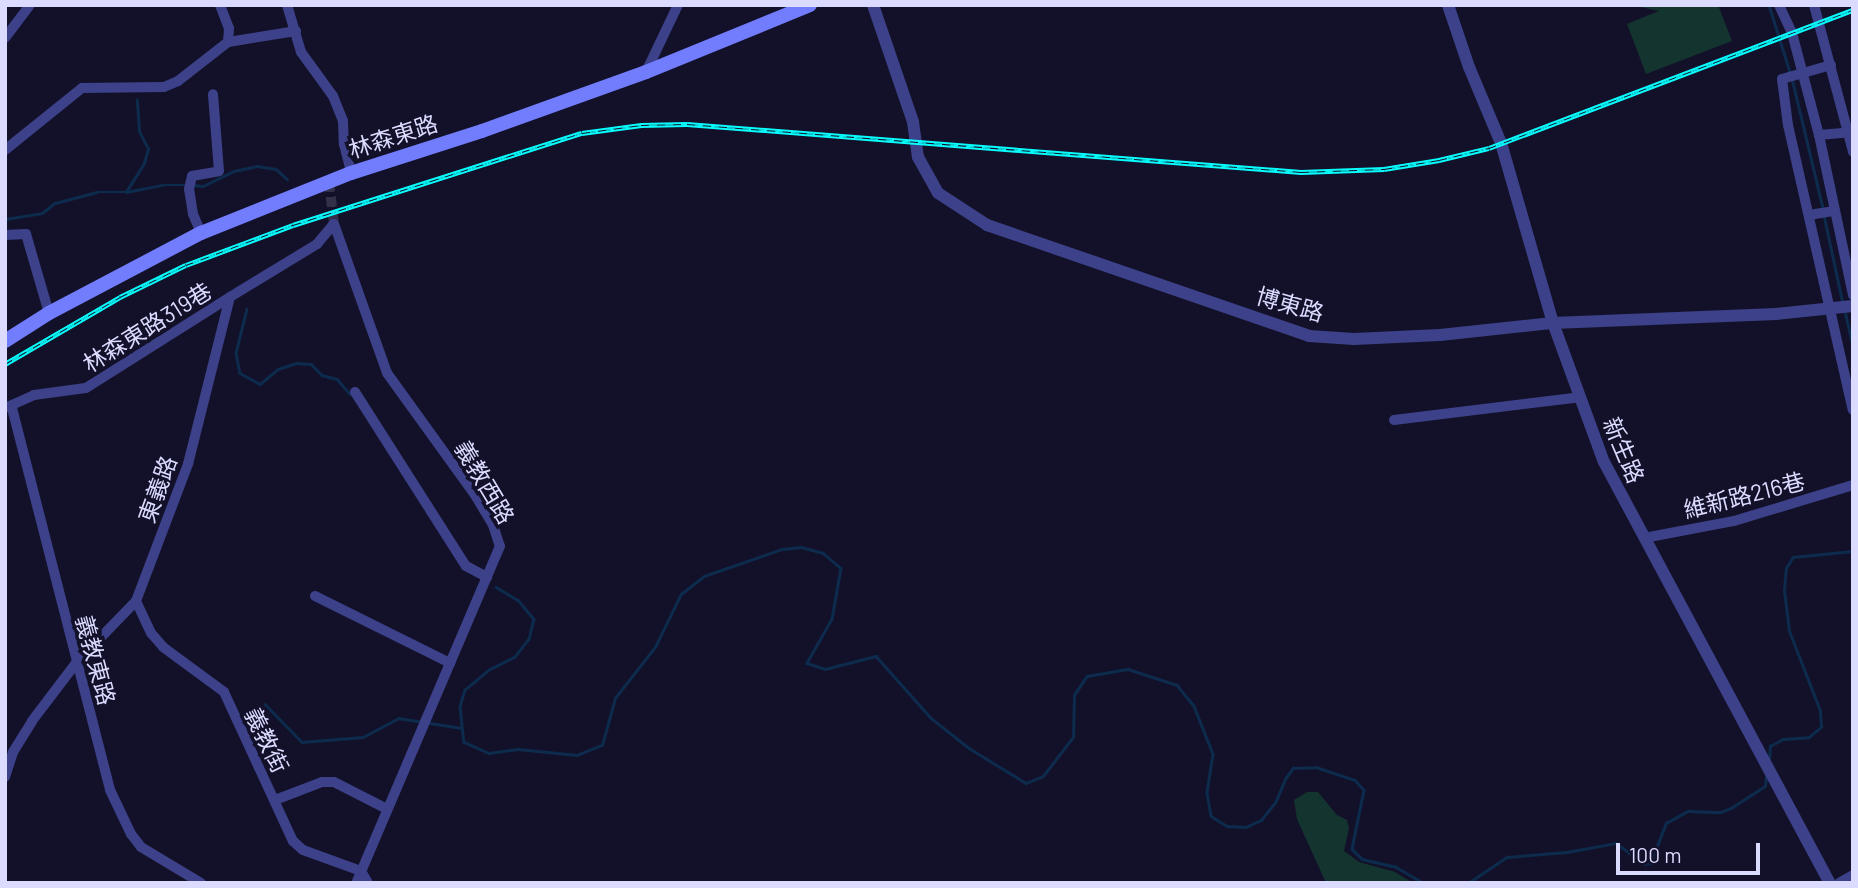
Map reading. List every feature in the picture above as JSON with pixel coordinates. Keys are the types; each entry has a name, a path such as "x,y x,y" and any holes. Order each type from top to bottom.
{"main road":[{"name":"林森東路","path":"5,341 49,313 201,233 351,173 482,131 646,72 810,5"}],"street":[{"path":"5,38 30,5"},
{"path":"220,5 229,28 228,41"},
{"path":"287,5 301,52 333,96 342,121 351,173"},
{"path":"646,72 678,5"},
{"name":"博東路","path":"873,5 913,122 918,156 938,193 987,225 1309,336 1354,339 1440,335 1553,323 1776,314 1853,306"},
{"name":"新生路","path":"1448,5 1469,67 1501,143 1553,323 1612,480 1830,883"},
{"path":"1779,5 1792,33 1801,76 1819,135 1853,295"},
{"path":"1814,5 1850,132 1853,152"},
{"path":"5,150 82,88 164,87 178,81 228,41 296,31"},
{"path":"1831,65 1801,76 1782,79 1788,125 1853,410"},
{"path":"201,233 193,214 190,189 192,176 219,171 213,94"},
{"path":"1819,135 1850,132"},
{"path":"1809,215 1835,211"},
{"name":"義教西路","path":"230,297 317,244 334,224 387,373 422,419 493,525 500,547 356,883"},
{"path":"5,235 26,234 49,313"},
{"name":"林森東路319巷","path":"9,408 34,394 86,388 230,297"},
{"name":"東義路","path":"5,777 13,752 32,721 76,663 136,601 188,464 230,297"},
{"path":"355,392 466,566 487,577"},
{"path":"1394,420 1580,397"},
{"name":"義教東路","path":"9,408 110,789 131,834 155,858 201,883"},
{"name":"維新路216巷","path":"1644,538 1734,521 1853,485"},
{"path":"315,596 450,663"},
{"name":"義教街","path":"136,601 151,633 163,647 224,692 293,841 303,850 361,871"},
{"path":"275,800 322,782 334,782 387,809"},
{"path":"361,871 368,883"},
{"path":"1839,883 1853,875"}],"green space":[{"path":"1631,5 1718,5 1732,41 1646,74 1627,24 1659,11"},
{"path":"1307,792 1318,792 1337,815 1347,820 1349,828 1344,851 1359,862 1395,872 1413,883 1326,883 1297,819 1294,800"}],"waterway":[{"path":"1769,5 1790,72"},
{"path":"1792,78 1823,208"},
{"path":"126,192 144,163 148,149 139,131 137,100"},
{"path":"193,185 203,186 234,171 257,166 276,169 287,179"},
{"path":"5,219 42,213 55,203 97,192 126,192 163,185 186,185"},
{"path":"1824,215 1843,304"},
{"path":"247,309 236,353 240,373 260,384 278,369 296,363 311,364 322,375 337,379 350,394"},
{"path":"1845,311 1853,346"},
{"path":"496,587 518,600 534,619 529,639 515,657 489,670 465,690 460,706 464,742 489,753 518,749 577,755 602,745 615,698 655,647 681,594 704,576 782,549 801,547 823,553 841,568 832,619 807,663 825,669 876,656 931,718 969,748 1026,783 1043,776 1073,737 1074,695 1087,676 1128,669 1177,685 1194,706 1213,754 1207,793 1211,816 1227,826 1246,827 1261,820 1275,803 1293,768 1316,767 1355,780 1364,790 1352,849 1362,859 1396,867 1424,883"},
{"path":"1769,760 1770,746 1783,739 1809,737 1821,727 1820,711 1789,631 1784,590 1786,568 1793,557 1853,551"},
{"path":"265,704 302,742 363,737 398,718 461,728"},
{"path":"1468,883 1507,857 1567,852 1616,843 1645,864 1650,864 1666,823 1688,811 1721,812 1731,808 1765,786 1766,777"}],"tunnel":[{"path":"329,182 334,224"}],"railway":[{"path":"5,364 120,297 186,265 293,225 582,133 641,125 687,124 1301,172 1384,169 1489,148 1853,10"}]}
